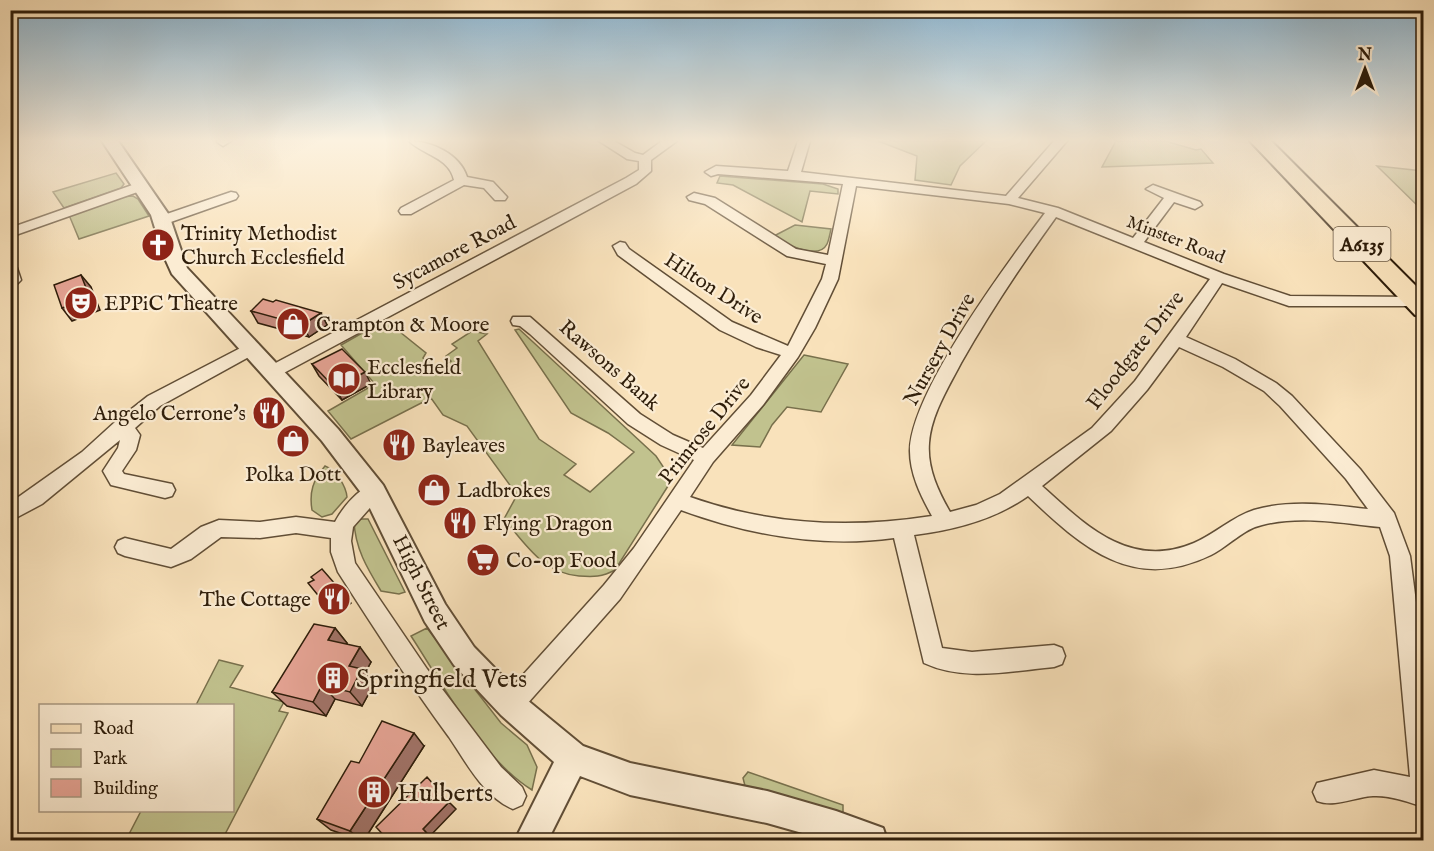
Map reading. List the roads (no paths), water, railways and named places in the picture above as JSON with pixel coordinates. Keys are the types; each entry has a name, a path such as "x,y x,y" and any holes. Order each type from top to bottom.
{"main road":[{"name":"A6135","path":"1299,181 1420,305"}],"street":[{"name":"High Street","path":"137,181 163,220 179,270 274,371 330,435 374,492 435,613 464,656 511,705 573,758 630,779 767,807 836,827 871,840"},
{"path":"406,211 457,185 460,181"},
{"path":"465,181 488,185 500,197"},
{"name":"Sycamore Road","path":"274,371 631,181"},
{"name":"Minster Road","path":"850,181 1008,200 1053,211 1219,277 1289,301 1420,305"},
{"name":"Primrose Drive","path":"511,705 612,592 641,554 675,500 706,457 757,400 792,353 822,300 850,181"},
{"path":"1008,200 1025,181"},
{"path":"10,233 141,186"},
{"path":"1153,189 1195,205"},
{"path":"163,220 212,196 231,196"},
{"path":"1135,244 1172,196"},
{"path":"694,197 710,201 792,253 833,261"},
{"name":"Nursery Drive","path":"945,522 930,495 922,472 920,440 924,422 964,343 1053,211"},
{"name":"Hilton Drive","path":"620,246 623,252 726,326 762,343 792,353"},
{"path":"10,268 13,280 10,283"},
{"name":"Floodgate Drive","path":"675,500 740,522 787,530 849,533 902,529 945,522 998,505 1029,485 1111,420 1176,339 1219,277"},
{"name":"Rawsons Bank","path":"519,321 525,321 536,330 634,419 667,440 706,457"},
{"path":"1176,339 1229,363 1270,387 1286,401 1353,474 1387,519 1400,556 1417,707 1423,793 1374,783 1326,792"},
{"path":"10,513 35,498 66,472 89,457 121,427 171,390 252,348"},
{"path":"121,427 131,435 131,441 112,471 113,475 118,480 165,490"},
{"path":"1029,485 1100,546 1125,558 1144,562 1184,557 1261,516 1315,513 1387,519"},
{"path":"374,492 352,513 340,531 339,547 345,566 378,618 492,776 513,796"},
{"path":"125,547 171,558 184,553 208,533 219,528 260,530 296,525 340,531"},
{"path":"902,529 932,655 945,662 963,663 1054,656"},
{"path":"531,840 573,758"}],"place":[{"name":"Trinity Methodist Church Ecclesfield","path":"158,245"},
{"name":"EPPiC Theatre","path":"81,303"},
{"name":"Crampton & Moore","path":"293,324"},
{"name":"Ecclesfield Library","path":"344,379"},
{"name":"Angelo Cerrone's","path":"269,413"},
{"name":"Polka Dott","path":"293,441"},
{"name":"Bayleaves","path":"399,445"},
{"name":"Ladbrokes","path":"434,490"},
{"name":"Flying Dragon","path":"460,523"},
{"name":"Co-op Food","path":"483,560"},
{"name":"The Cottage","path":"334,599"},
{"name":"Springfield Vets","path":"333,678"},
{"name":"Hulberts","path":"374,792"}]}
